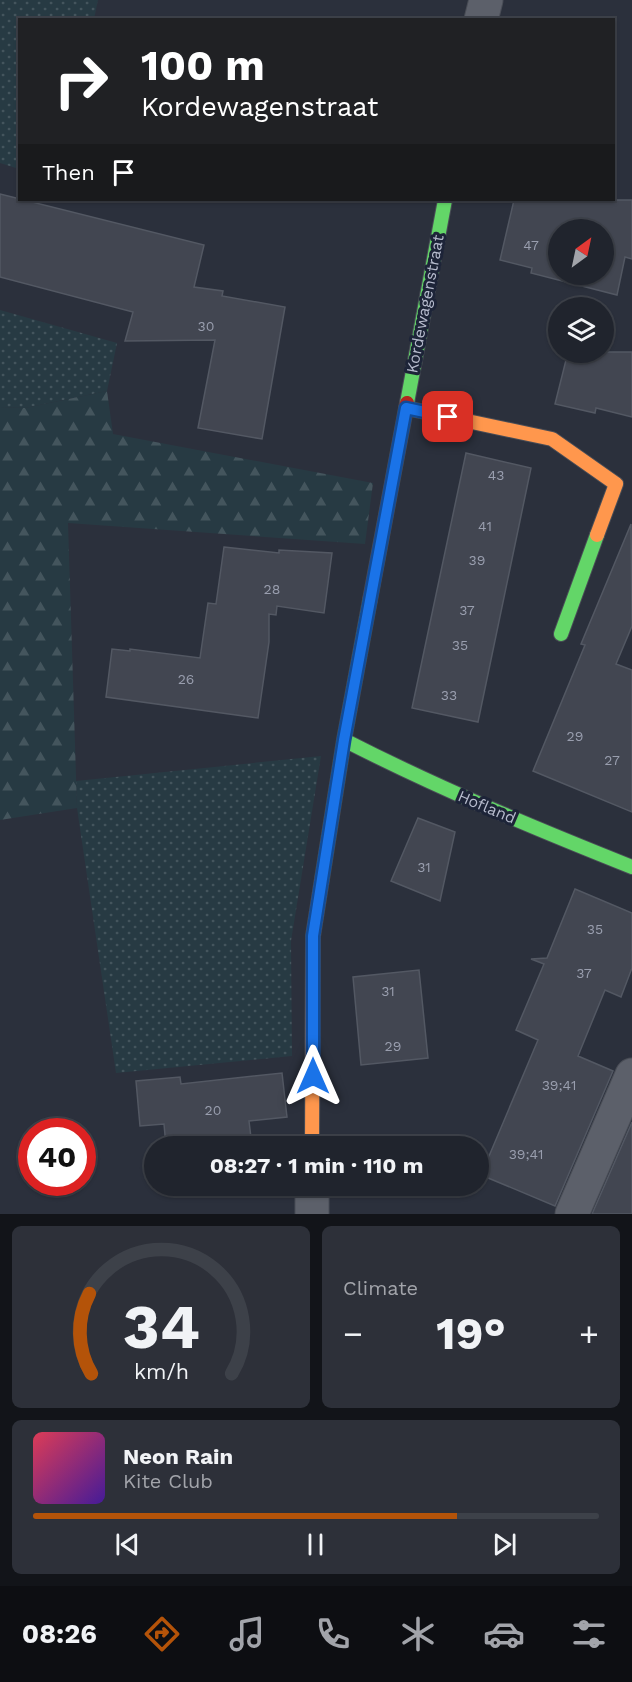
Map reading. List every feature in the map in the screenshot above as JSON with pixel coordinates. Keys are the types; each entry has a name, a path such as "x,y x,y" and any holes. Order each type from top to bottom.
{"street":[{"path":"482,18 486,0"},
{"name":"Kordewagenstraat","path":"312,1136 313,936 344,740 445,201"},
{"path":"406,408 552,439 616,484 561,634"},
{"name":"Hofland","path":"344,740 411,774 546,833 632,867"},
{"path":"573,1214 632,1075"},
{"path":"312,1196 312,1214"}],"green space":[{"path":"0,0 98,0 94,18 18,18 18,169 0,163"},
{"path":"0,310 117,343 107,391 25,408 0,407"},
{"path":"107,391 113,434 373,483 365,544 68,523 77,808 0,820 0,407 25,408"},
{"path":"321,756 291,941 292,1056 116,1073 77,808 76,781"}],"building":[{"path":"0,194 18,198 18,201 28,201 204,245 194,287 223,291 222,296 285,307 262,439 198,428 215,340 125,341 133,312 0,277"},
{"path":"632,200 632,259 625,257 617,295 578,285 614,285 614,219 548,219 548,277 531,273 532,268 500,260 514,201"},
{"path":"614,352 632,352 632,417 596,408 595,413 555,404 565,363 614,363"},
{"path":"466,453 531,468 478,722 412,708"},
{"path":"631,524 632,626 616,664 632,670 632,812 533,771 585,645 581,644"},
{"path":"224,547 279,553 279,550 332,553 324,613 277,606 276,615 269,614 269,642 258,718 106,697 112,649 130,651 130,649 200,658 208,603 216,604"},
{"path":"418,818 455,832 440,901 391,881"},
{"path":"575,889 632,913 632,968 621,997 605,990 578,1056 613,1071 555,1206 489,1178 489,1156 538,1040 516,1030 544,964 531,959 547,958"},
{"path":"419,970 428,1058 361,1065 353,977"},
{"path":"282,1073 287,1117 249,1121 251,1136 165,1136 164,1124 140,1126 136,1081 180,1077 181,1084"},
{"path":"632,1122 632,1214 592,1214"}],"traffic: fast":[{"path":"407,403 445,201"},
{"path":"561,634 597,535"},
{"path":"322,879 344,740 370,600"},
{"path":"344,740 486,807 632,867"}],"traffic: slow":[{"path":"406,408 552,439 616,484 597,535"},
{"path":"312,1136 313,936 322,879"}],"traffic: jam":[{"path":"370,600 407,403"}],"route":[{"path":"313,1076 313,936 344,740 406,408 448,417"}]}
